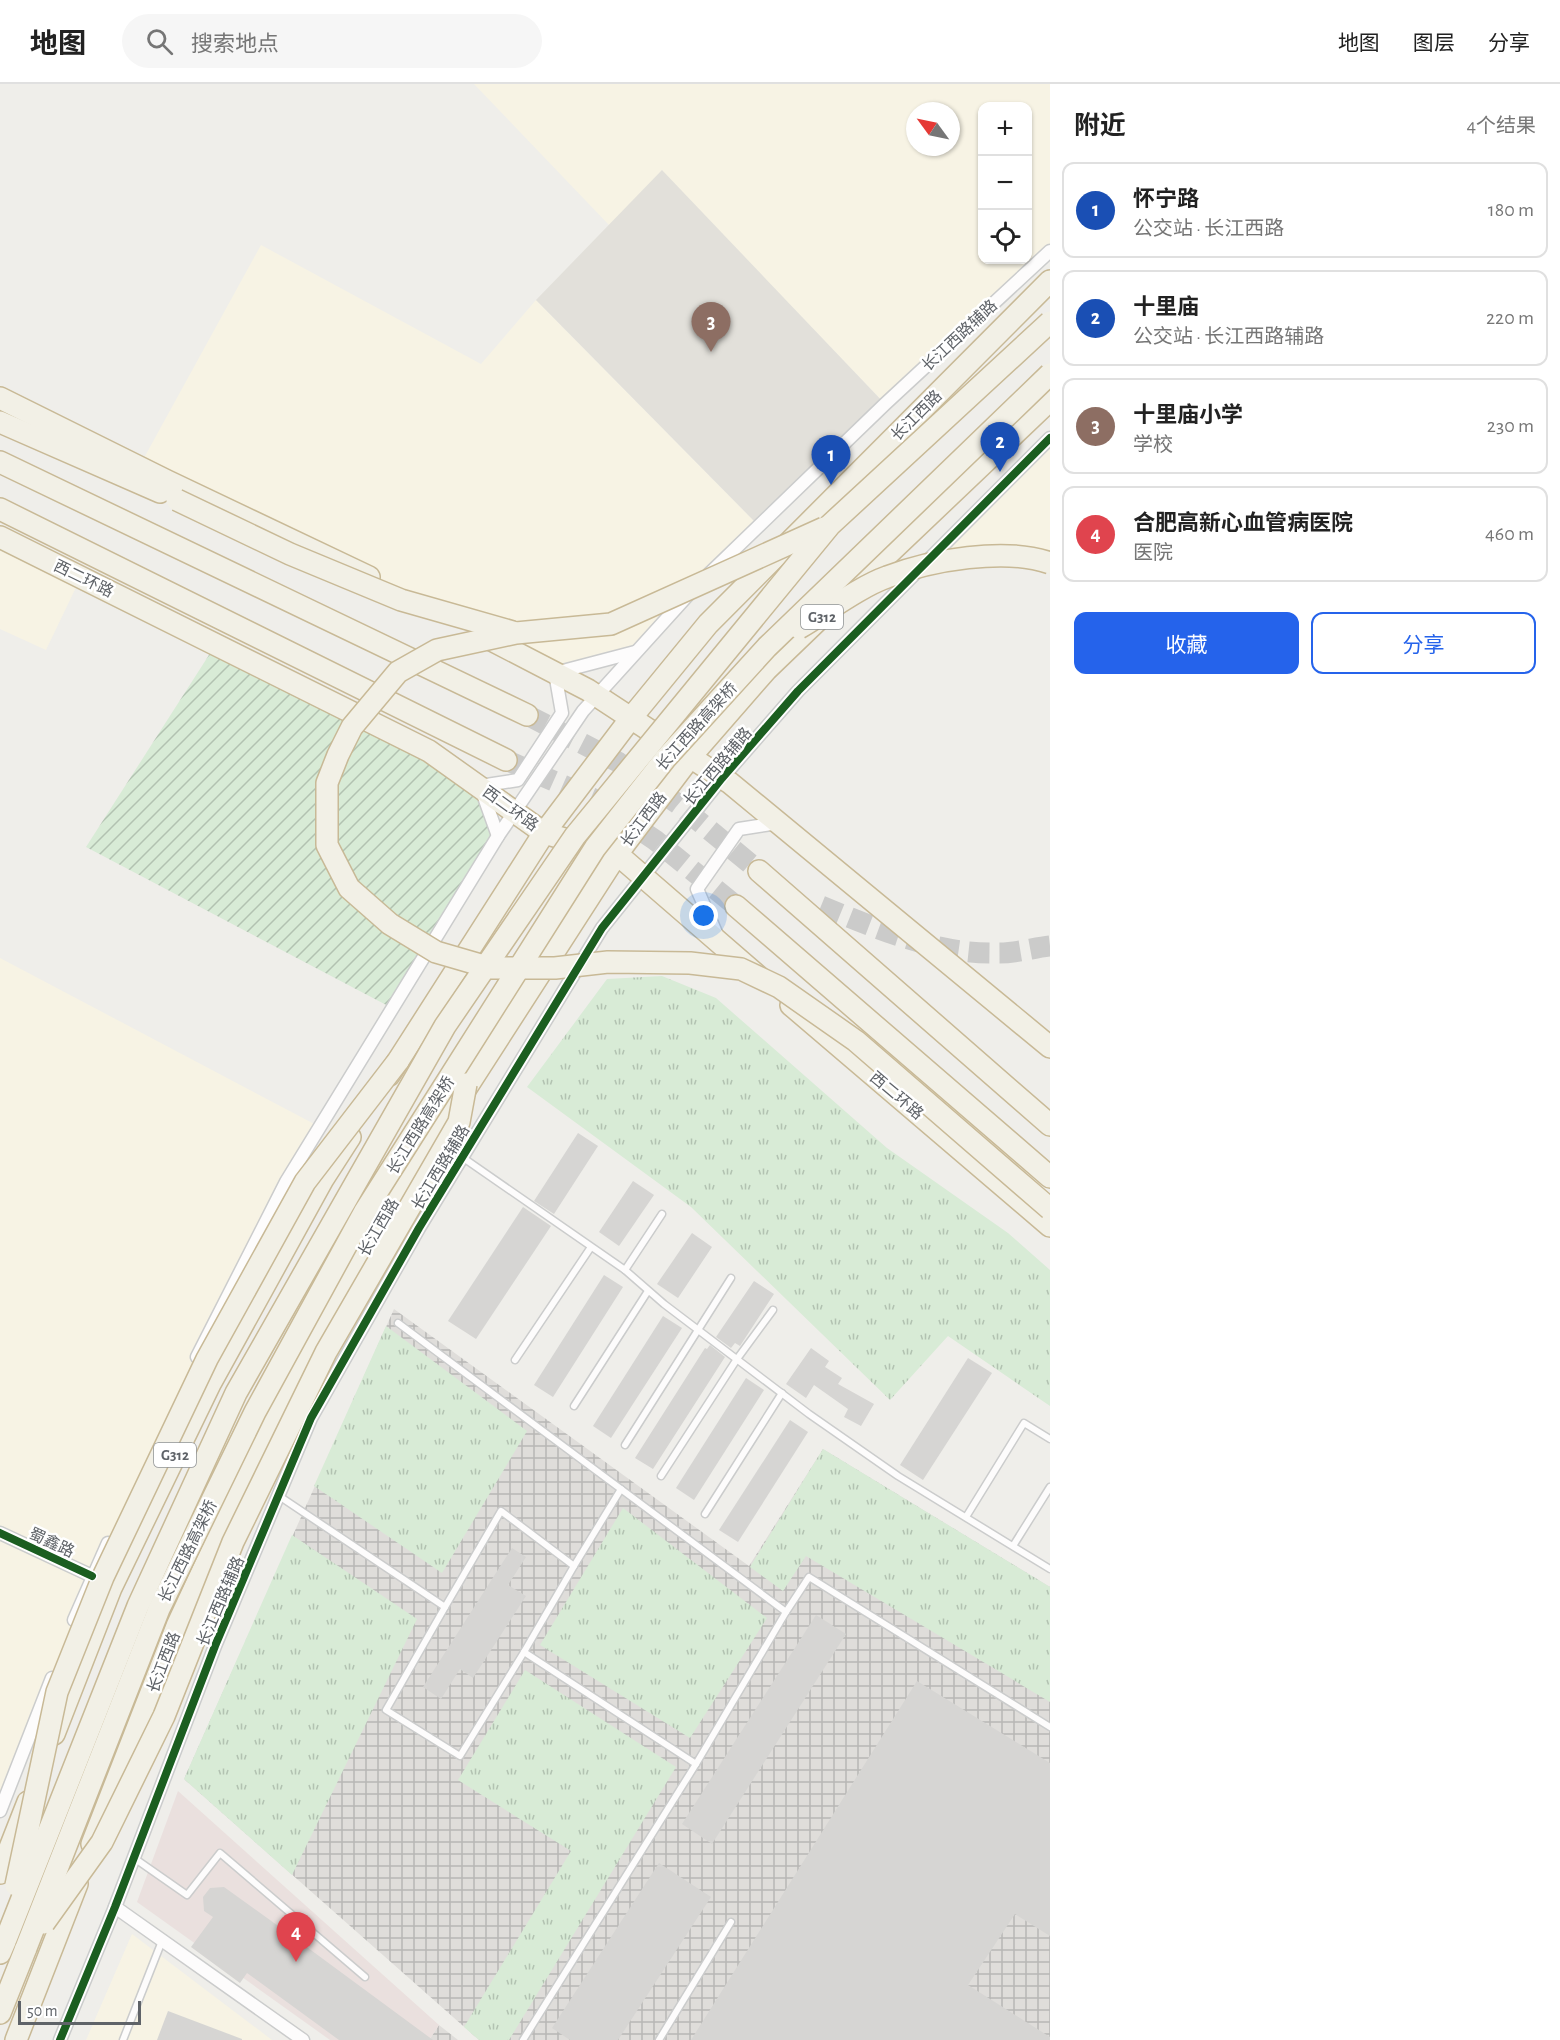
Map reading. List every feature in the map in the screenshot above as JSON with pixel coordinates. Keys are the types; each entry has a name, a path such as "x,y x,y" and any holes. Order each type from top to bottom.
{"highway":[{"name":"长江西路","path":"0,1873 111,1588 210,1384 323,1179 544,833 631,718 708,624 1050,281"},
{"name":"长江西路高架桥","path":"3,1946 138,1606 236,1393 445,1026 575,836 830,525 1050,322"},
{"name":"长江西路高架桥","path":"0,2013 159,1609 255,1412 365,1210 595,848 665,759 767,647 1050,374"},
{"path":"0,398 381,583 597,696 722,778 1050,1047"},
{"name":"长江西路","path":"16,2040 177,1626 264,1438 384,1214 617,854 691,756 766,670 1050,400"},
{"path":"0,422 177,500 290,554 401,600 516,633"},
{"path":"0,462 527,715"},
{"name":"西二环路","path":"0,509 506,760"},
{"path":"830,525 611,624 516,633 437,650 398,672 352,727 327,783 327,845 349,888 390,924 436,952 491,968 555,968 608,962 690,963 741,969 779,987 856,1041 1050,1209"},
{"name":"西二环路","path":"0,537 429,751 516,810 544,833 617,854 1050,1226"},
{"path":"767,647 886,577 969,556 1037,559 1050,563"},
{"path":"759,871 1050,1125"},
{"path":"777,887 821,906"},
{"path":"736,906 1050,1177"},
{"path":"3,1946 57,1692 103,1576 207,1359 305,1182 398,1061"},
{"path":"26,1948 102,1842 164,1716 234,1542 326,1352 459,1122 466,1084"}],"street":[{"name":"长江西路辅路","path":"0,1811 92,1576 199,1353 286,1182 498,836 583,711 669,613 868,421 1050,251"},
{"name":"长江西路辅路","path":"60,2040 115,1907 207,1668 311,1418 462,1157 602,928 722,778 798,691 1050,438"},
{"path":"498,836 480,786 518,780 562,713 555,673 635,652"},
{"path":"719,941 697,889 739,829 778,823"},
{"name":"蜀鑫路","path":"0,1533 92,1576"},
{"path":"115,1907 303,2040"}],"lane":[{"path":"462,1157 625,1270 698,1330 898,1476 1050,1569"},
{"path":"625,1270 662,1214"},
{"path":"515,1360 591,1247"},
{"path":"625,1445 731,1278"},
{"path":"574,1406 648,1291"},
{"path":"661,1476 737,1359 772,1310"},
{"path":"398,1323 786,1612"},
{"path":"705,1514 782,1393"},
{"path":"966,1517 1024,1423 1050,1439"},
{"path":"1013,1546 1050,1487"},
{"path":"574,1566 501,1511 386,1710 460,1756 621,1489"},
{"path":"279,1496 445,1606"},
{"path":"523,2040 696,1764 809,1577 1050,1727"},
{"path":"524,1652 696,1764"},
{"path":"133,1857 187,1895 220,1853 365,1977"},
{"path":"659,2040 731,1922"},
{"path":"123,2040 162,1940"}],"shaded area":[{"path":"474,84 1050,84 1050,251 885,404 662,171 609,225"},
{"path":"662,170 885,404 759,526 536,300"},
{"path":"261,245 481,364 536,300 759,526 635,652 555,673 381,583 139,467"},
{"path":"1050,438 1050,563 919,569"},
{"path":"0,537 81,577 46,650 0,629"},
{"path":"0,958 320,1127 286,1182 0,1811"},
{"path":"394,1309 749,1566 823,1449 1050,1587 1050,2040 479,2040 184,1779"},
{"path":"178,1791 439,2025 429,2040 330,2040 137,1902"},
{"path":"132,1934 272,2040 86,2040"},
{"path":"439,2025 458,2040 429,2040"}],"green space":[{"path":"216,644 480,786 498,836 392,1008 86,847"},
{"path":"662,976 716,998 887,1148 1008,1233 1050,1270 1050,1406 948,1336 890,1400 691,1207 527,1087 607,979"},
{"path":"386,1326 527,1431 442,1573 314,1486"},
{"path":"823,1449 1050,1587 1050,1702 806,1556 783,1591 750,1567"},
{"path":"623,1508 767,1618 690,1738 540,1645"},
{"path":"292,1535 417,1619 292,1875 184,1779"},
{"path":"525,1670 676,1767 509,2040 479,2040 464,2027 571,1851 458,1780"}],"building":[{"path":"578,1133 598,1146 554,1214 534,1201"},
{"path":"633,1181 654,1195 619,1246 599,1232"},
{"path":"523,1207 551,1226 476,1339 448,1321"},
{"path":"692,1233 712,1247 678,1298 657,1284"},
{"path":"604,1275 623,1287 553,1397 534,1385"},
{"path":"754,1281 774,1294 740,1346 735,1343 731,1348 716,1337"},
{"path":"663,1316 682,1328 611,1438 593,1426"},
{"path":"710,1345 725,1357 653,1469 635,1458 705,1348 707,1349"},
{"path":"811,1348 829,1361 825,1367 842,1378 838,1384 874,1404 861,1426 844,1417 848,1409 814,1385 806,1398 786,1384"},
{"path":"968,1358 992,1373 923,1480 900,1465"},
{"path":"746,1378 764,1390 694,1500 676,1488"},
{"path":"790,1420 808,1432 738,1542 719,1530"},
{"path":"512,1548 526,1557 508,1585 526,1596 473,1678 460,1669 441,1699 423,1687"},
{"path":"816,1615 846,1634 712,1844 682,1824"},
{"path":"917,1681 1050,1763 1050,1936 1015,1914 968,1985 1050,2037 1050,2040 691,2040"},
{"path":"659,1863 711,1897 618,2040 570,2040 552,2028"},
{"path":"224,1887 433,2040 339,2040 247,1973 240,1983 191,1947 213,1917 204,1911 203,1897 210,1888"},
{"path":"168,2011 242,2039 242,2040 157,2040"}],"tunnel":[{"path":"527,715 618,762 678,804 759,871"},
{"path":"506,760 592,798 655,840 736,906"},
{"path":"821,906 908,939 953,950 1005,953 1050,946"}],"cycle path":[{"path":"60,2040 115,1907 215,1646 311,1418 419,1228 602,928 722,778 798,691 1050,438"},
{"path":"0,1533 92,1576"}],"place":[{"name":"十里庙小学","path":"711,352"},
{"name":"十里庙","path":"1000,472"},
{"name":"怀宁路","path":"831,485"},
{"name":"合肥高新心血管病医院","path":"296,1962"}]}
